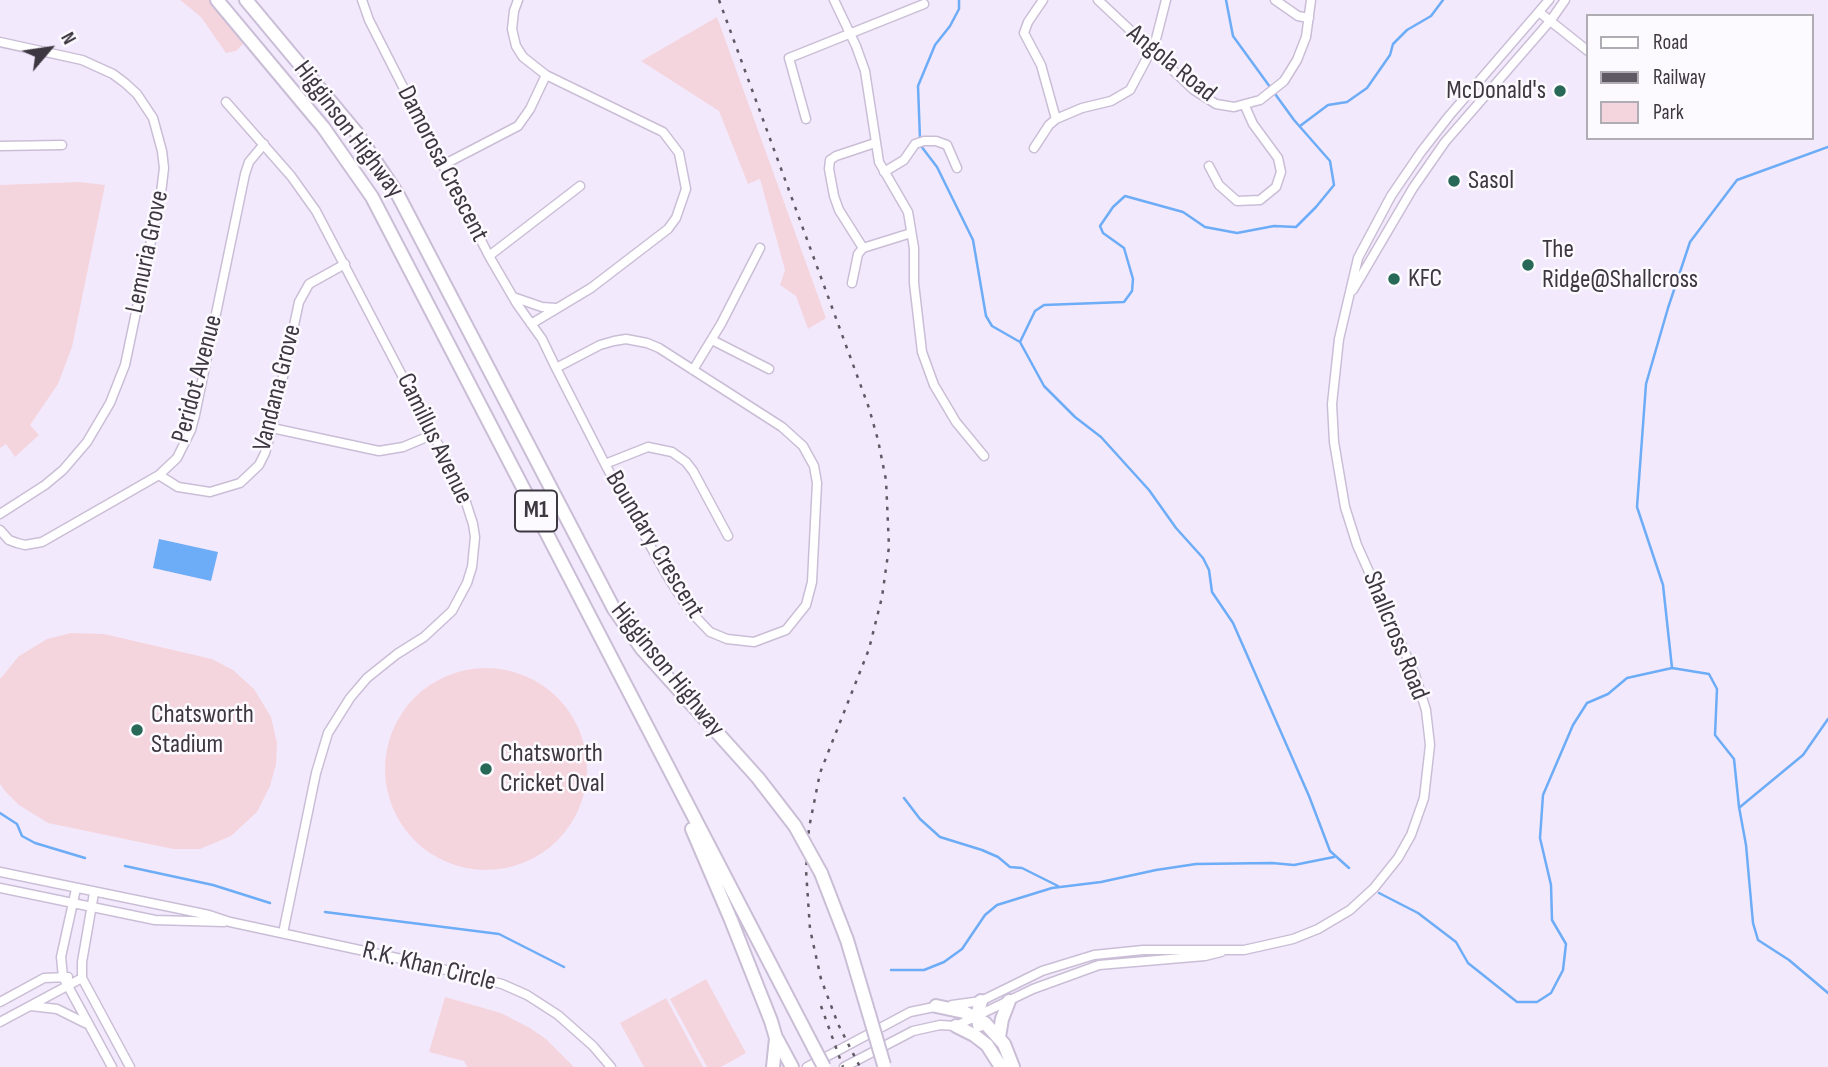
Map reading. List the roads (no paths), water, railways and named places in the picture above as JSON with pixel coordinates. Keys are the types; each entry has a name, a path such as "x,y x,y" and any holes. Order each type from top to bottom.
{"highway":[{"name":"Higginson Highway","path":"217,0 323,127 372,197 824,1067"},
{"name":"Higginson Highway","path":"246,0 356,132 398,195 602,588 621,619 667,677 758,778 795,827 821,873 847,940 884,1066"},
{"path":"649,732 731,920 776,1038 792,1067"},
{"path":"981,1001 977,1018 987,1045 1001,1067"},
{"path":"999,1037 1009,1002"},
{"path":"936,1006 964,1012 977,1018 999,1037 1013,1067"},
{"path":"956,1026 987,1045"},
{"path":"773,1067 776,1038"}],"street":[{"name":"Damorosa Crescent","path":"362,0 369,20 489,256 542,339 556,368"},
{"path":"518,0 512,29 516,46 526,61 546,75 663,132 679,153 686,188 676,218 668,229 591,288 531,324"},
{"path":"834,0 865,71 875,143 884,172 904,203 911,233 922,352 934,386 956,422 984,456"},
{"path":"1043,0 1024,33 1041,65 1056,119"},
{"name":"Angola Road","path":"1098,0 1209,102 1225,106 1245,106 1260,100 1284,81 1297,60 1306,37 1311,0"},
{"path":"1034,148 1056,119 1124,95 1133,86 1157,36 1166,0"},
{"path":"1275,0 1298,16 1309,18"},
{"name":"Shallcross Road","path":"807,1067 911,1012 981,1001 1042,971 1094,955 1143,950 1227,951 1265,947 1293,939 1318,929 1350,910 1374,888 1398,858 1411,835 1424,798 1430,745 1422,693 1357,545 1345,507 1334,442 1334,373 1339,339 1358,258 1391,196 1420,152 1467,93 1549,0"},
{"name":"Shallcross Road","path":"1350,296 1413,188 1445,142 1551,20 1565,0"},
{"path":"806,118 788,61 791,57 924,4"},
{"path":"1539,12 1587,50"},
{"name":"Lemuria Grove","path":"0,42 82,60 113,74 125,83 137,94 153,118 159,134 164,168 162,193 125,365 110,403 87,442 63,470 0,514"},
{"path":"443,165 518,126 530,109 546,75"},
{"name":"Camillus Avenue","path":"226,102 306,195 434,434 462,490 473,524 474,551 467,583 452,611 442,622 380,667 357,689 328,733 316,773 283,933"},
{"path":"1209,166 1219,185 1237,201 1260,200 1276,187 1280,172 1278,158 1253,124 1245,106"},
{"path":"884,172 904,160 915,144 924,141 947,145 957,167"},
{"path":"863,248 837,203 829,163 836,156 875,143"},
{"name":"Peridot Avenue","path":"0,530 9,540 17,543 26,545 42,542 159,475 177,458 191,429 245,174 249,162 264,144"},
{"path":"0,146 62,145"},
{"path":"489,256 580,186"},
{"path":"852,283 858,254 863,248 911,233"},
{"path":"693,370 712,340 760,248"},
{"name":"Vandana Grove","path":"159,475 178,487 210,492 240,483 259,465 272,428 299,302 309,284 345,264"},
{"path":"513,297 542,307 556,308"},
{"name":"Boundary Crescent","path":"626,339 647,342 782,427 803,446 810,456 817,483 812,582 806,605 794,623 776,635 754,642 727,639 710,632 701,624 666,574 556,368 600,345 626,339"},
{"path":"712,340 769,369"},
{"path":"272,428 379,451 403,447 434,434"},
{"path":"605,464 648,447 672,452 693,471 729,536"},
{"name":"R.K. Khan Circle","path":"0,872 209,915 230,922 477,976 518,990 558,1015 593,1046 608,1065"},
{"name":"R.K. Khan Circle","path":"0,888 155,920 230,922"},
{"path":"76,889 61,963 64,982 112,1067"},
{"path":"94,893 82,962 82,978 130,1067"},
{"name":"Shallcross Road","path":"844,1067 927,1026 956,1026 1032,989 1099,965 1205,956 1227,951"},
{"path":"0,1002 44,978 61,963"},
{"path":"44,978 64,982"},
{"path":"0,1022 64,982 82,978"},
{"path":"29,1006 57,1009 88,1024"}],"water":[{"path":"159,539 218,552 211,581 153,568"}],"waterway":[{"path":"920,139 918,86 935,45 959,9 959,0"},
{"path":"1020,342 1035,311 1044,305 1124,302 1132,291 1133,279 1124,248 1103,233 1100,226 1113,207 1125,196 1183,212 1205,227 1237,233 1274,226 1296,227 1334,185 1330,161 1294,120 1233,36 1226,0"},
{"path":"1300,126 1328,105 1347,102 1367,88 1390,55 1393,44 1407,30 1431,16 1443,0"},
{"path":"921,146 937,167 973,240 986,316 992,326 1020,342 1044,386 1075,417 1101,437 1149,490 1176,528 1203,558 1209,570 1212,592 1233,623 1309,796 1330,851 1349,868"},
{"path":"1672,668 1663,585 1637,507 1646,384 1668,308 1690,242 1737,180 1828,147"},
{"path":"1379,893 1418,913 1456,942 1468,963 1517,1002 1537,1002 1551,993 1563,970 1566,944 1552,920 1551,885 1540,838 1543,795 1573,725 1587,703 1608,694 1627,678 1672,668 1709,674 1717,689 1715,735 1734,759 1753,923 1758,940 1789,960 1828,993"},
{"path":"1740,807 1803,755 1828,719"},
{"path":"904,798 920,819 940,837 982,850 998,857 1010,867 1022,868 1058,886"},
{"path":"0,813 17,824 22,836 35,843 85,858"},
{"path":"891,970 924,970 944,962 962,949 985,915 997,905 1052,888 1101,882 1196,864 1294,865 1334,857"},
{"path":"125,866 213,885 270,903"},
{"path":"325,912 499,934 564,967"}],"railway":[{"path":"719,0 869,408 886,480 889,547 882,597 869,649 820,773 809,828 806,870 810,929 821,979 838,1024 860,1067"},
{"path":"821,1006 843,1067"}],"place":[{"name":"McDonald's","path":"1560,91"},
{"name":"Sasol","path":"1454,181"},
{"name":"The Ridge@Shallcross","path":"1528,265"},
{"name":"KFC","path":"1394,279"},
{"name":"Chatsworth Stadium","path":"137,730"},
{"name":"Chatsworth Cricket Oval","path":"486,769"}]}
